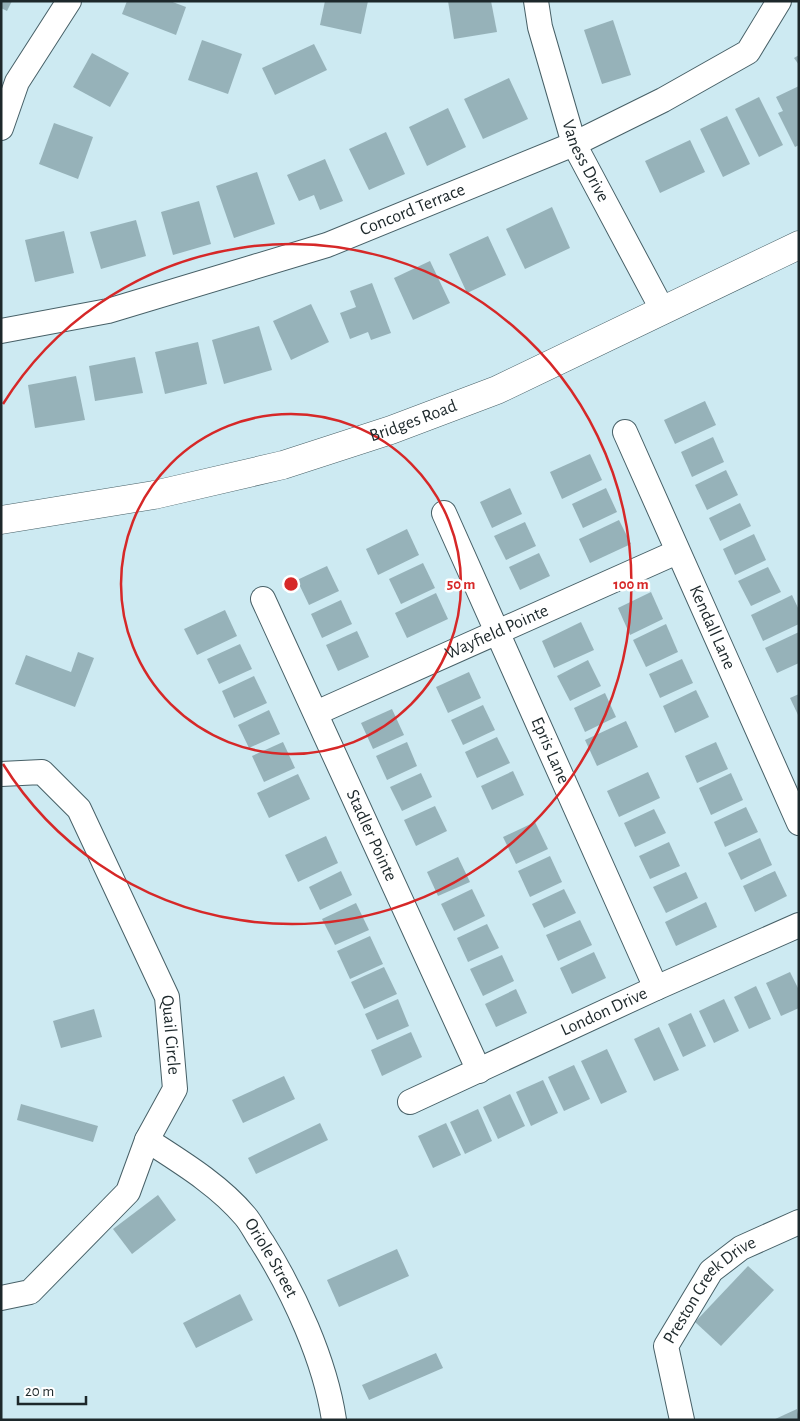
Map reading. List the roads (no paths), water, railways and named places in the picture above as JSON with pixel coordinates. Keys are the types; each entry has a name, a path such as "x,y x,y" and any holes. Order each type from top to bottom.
{"street":[{"path":"1,128 17,82 69,1"},
{"name":"Vaness Drive","path":"536,1 540,27 574,144 662,309"},
{"name":"Concord Terrace","path":"1,331 108,311 327,245 574,144 663,100 748,52 779,1"},
{"name":"Bridges Road","path":"1,520 154,495 283,465 391,430 497,390 662,309 799,245"},
{"name":"Kendall Lane","path":"625,432 799,823"},
{"name":"Epris Lane","path":"444,513 656,988"},
{"name":"Wayfield Pointe","path":"316,713 677,552"},
{"name":"Stadler Pointe","path":"263,599 479,1072"},
{"name":"Quail Circle","path":"1,774 42,772 79,809 167,997 175,1089 147,1140 128,1192 30,1292 1,1298"},
{"name":"London Drive","path":"410,1102 479,1072 656,988 799,925"},
{"name":"Oriole Street","path":"147,1140 207,1179 245,1216 278,1268 313,1344 330,1392 334,1420"},
{"name":"Preston Creek Drive","path":"682,1420 666,1346 711,1271 740,1248 799,1222"}]}
